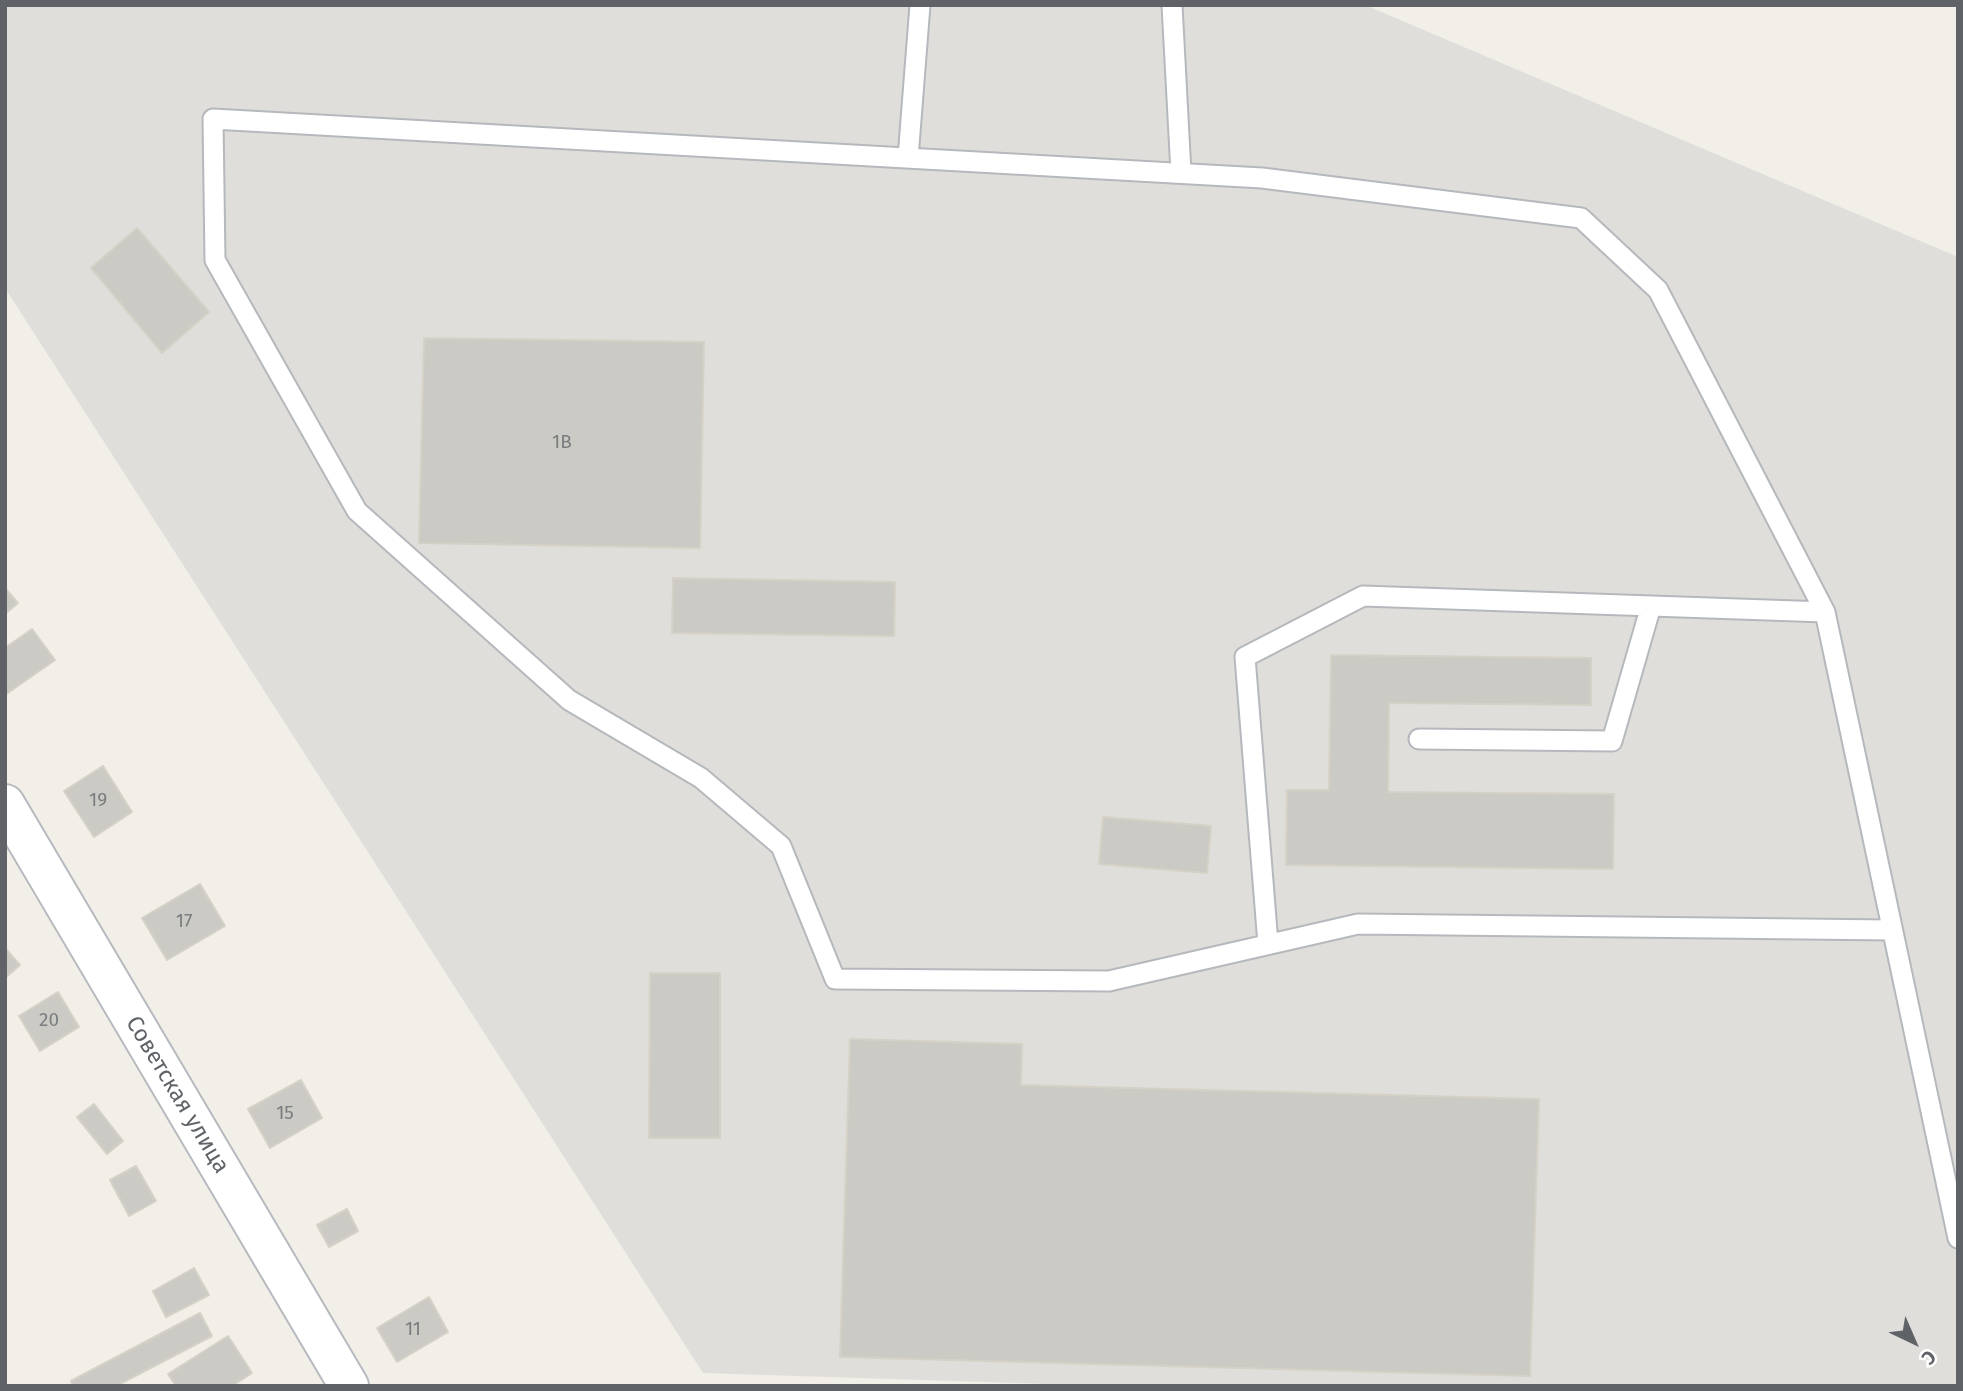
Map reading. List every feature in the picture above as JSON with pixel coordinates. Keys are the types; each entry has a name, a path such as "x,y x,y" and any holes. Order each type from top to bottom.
{"street":[{"name":"Советская улица","path":"5,804 349,1386"}],"lane":[{"path":"908,158 920,5"},
{"path":"1172,5 1181,173"},
{"path":"1891,930 1358,924 1109,981 835,979 781,846 701,778 569,700 357,511 215,260 213,120 1262,178 1581,218 1658,290 1825,612 1958,1238"},
{"path":"1268,944 1245,657 1363,596 1825,612"},
{"path":"1419,739 1612,741 1651,606"}],"shaded area":[{"path":"5,5 1365,5 1958,257 1958,1386 1110,1386 703,1373 5,288"}],"building":[{"path":"137,228 209,312 162,353 91,268"},
{"path":"424,338 704,342 700,548 419,543"},
{"path":"673,578 895,582 894,636 672,633"},
{"path":"5,588 18,603 5,614"},
{"path":"32,629 55,660 5,695 5,648"},
{"path":"1331,655 1591,658 1591,705 1389,703 1388,792 1614,794 1613,869 1286,865 1287,790 1329,790"},
{"path":"103,766 132,812 94,837 64,791"},
{"path":"1103,817 1211,826 1207,873 1099,864"},
{"path":"200,884 225,926 167,960 142,918"},
{"path":"5,948 20,965 5,978"},
{"path":"650,973 720,973 720,1138 649,1138"},
{"path":"58,992 79,1027 40,1051 19,1016"},
{"path":"850,1039 1022,1044 1021,1085 1539,1099 1530,1376 840,1357"},
{"path":"301,1080 322,1118 270,1148 248,1109"},
{"path":"94,1104 123,1141 107,1154 77,1117"},
{"path":"136,1166 156,1201 129,1216 110,1180"},
{"path":"347,1209 358,1231 329,1247 317,1225"},
{"path":"194,1268 209,1295 166,1317 153,1291"},
{"path":"429,1297 448,1332 397,1362 377,1328"},
{"path":"200,1313 212,1336 116,1386 73,1386 71,1381"},
{"path":"228,1336 252,1373 232,1386 176,1386 168,1374"}]}
